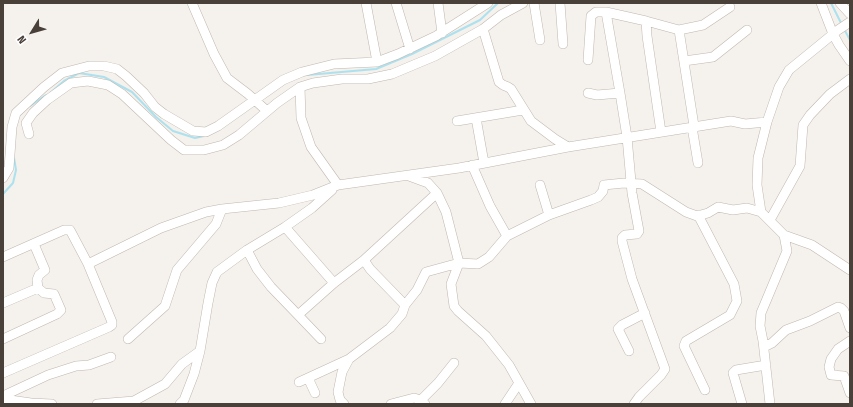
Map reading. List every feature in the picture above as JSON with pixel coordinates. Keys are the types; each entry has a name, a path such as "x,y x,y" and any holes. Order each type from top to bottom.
{"street":[{"path":"192,3 227,78 266,109"},
{"path":"366,3 376,62"},
{"path":"396,3 410,49"},
{"path":"438,3 442,33"},
{"path":"3,178 9,168 12,127 16,113 44,87 62,73 88,66 104,66 117,69 144,93 155,108 180,125 193,131 206,132 218,126 283,80 302,72 334,64 376,62 398,54 442,33 488,3"},
{"path":"29,134 26,123 47,100 71,83 88,81 108,85 122,94 171,140 184,150 204,150 223,145 239,135 266,109 300,87 320,82 342,79 368,79 392,74 435,56 523,3"},
{"path":"534,3 540,40"},
{"path":"560,3 563,44"},
{"path":"821,3 835,32 839,46 850,61"},
{"path":"840,3 850,14"},
{"path":"588,60 592,16 596,12 606,12 678,30 703,25 730,7"},
{"path":"606,12 627,138 631,184 639,231 637,234 625,236 622,238 622,241 632,279 665,368 661,375 634,404"},
{"path":"646,21 660,132"},
{"path":"761,212 757,185 758,158 767,122 779,87 789,70 835,32 850,22"},
{"path":"483,28 499,82 511,89 531,121 568,147"},
{"path":"678,30 684,61 698,163"},
{"path":"684,61 713,56 747,30"},
{"path":"770,220 800,166 803,125 810,115 830,94 850,78"},
{"path":"300,87 301,118 311,147 338,185"},
{"path":"588,93 597,95 620,93"},
{"path":"457,121 524,110"},
{"path":"476,118 484,163"},
{"path":"88,264 161,228 206,212 279,203 313,195 338,185 472,166 568,147 660,132 731,121 745,124 767,122"},
{"path":"472,166 490,206 507,236"},
{"path":"409,176 428,184 437,193 446,212 459,263 451,284 454,306 486,336 509,365 531,404"},
{"path":"315,392 304,380 349,359 390,328 402,314 405,305 417,290 426,272 459,263 478,264 489,257 507,236 549,214 598,197 603,191 604,185 624,183 642,184 686,212 698,215 718,207 733,210 746,208 761,212 784,236 812,246 850,270"},
{"path":"180,404 184,400 194,374 200,351 212,283 217,272 247,250 285,227 312,208 338,185"},
{"path":"540,185 549,214"},
{"path":"298,316 334,283 364,260 437,193"},
{"path":"128,339 165,306 177,270 216,224 222,209"},
{"path":"698,215 734,284 737,301 730,315 686,341 684,346 705,390"},
{"path":"285,227 334,283"},
{"path":"3,257 64,230 70,230 88,264 112,325 3,373"},
{"path":"770,404 764,347 760,326 761,313 787,251 784,236"},
{"path":"3,339 60,313 61,310 54,294 44,293 38,288 37,280 45,270 34,244"},
{"path":"247,250 257,269 271,287 321,338"},
{"path":"364,260 405,305"},
{"path":"3,303 38,288"},
{"path":"764,347 772,343 786,330 838,308 841,308 844,311 850,328"},
{"path":"629,351 618,330 622,325 645,313"},
{"path":"850,341 838,349 831,359 829,367 831,375 844,376 850,393"},
{"path":"97,404 132,402 165,384 182,364 200,351"},
{"path":"3,398 48,376 76,366 89,366 111,357"},
{"path":"344,404 340,400 338,392 342,372 349,359"},
{"path":"391,404 414,398 423,402 454,363"},
{"path":"742,404 733,373 736,370 766,364"},
{"path":"505,404 520,383"},
{"path":"3,398 31,403 52,404"}],"waterway":[{"path":"307,75 376,69 412,54 480,20 498,3"},
{"path":"831,3 842,25"},
{"path":"844,29 850,40"},
{"path":"50,93 64,81 79,73 104,77 132,92 156,117 173,131 195,138 204,136"},
{"path":"30,106 46,95"},
{"path":"3,194 13,183 16,170 14,158"}]}
